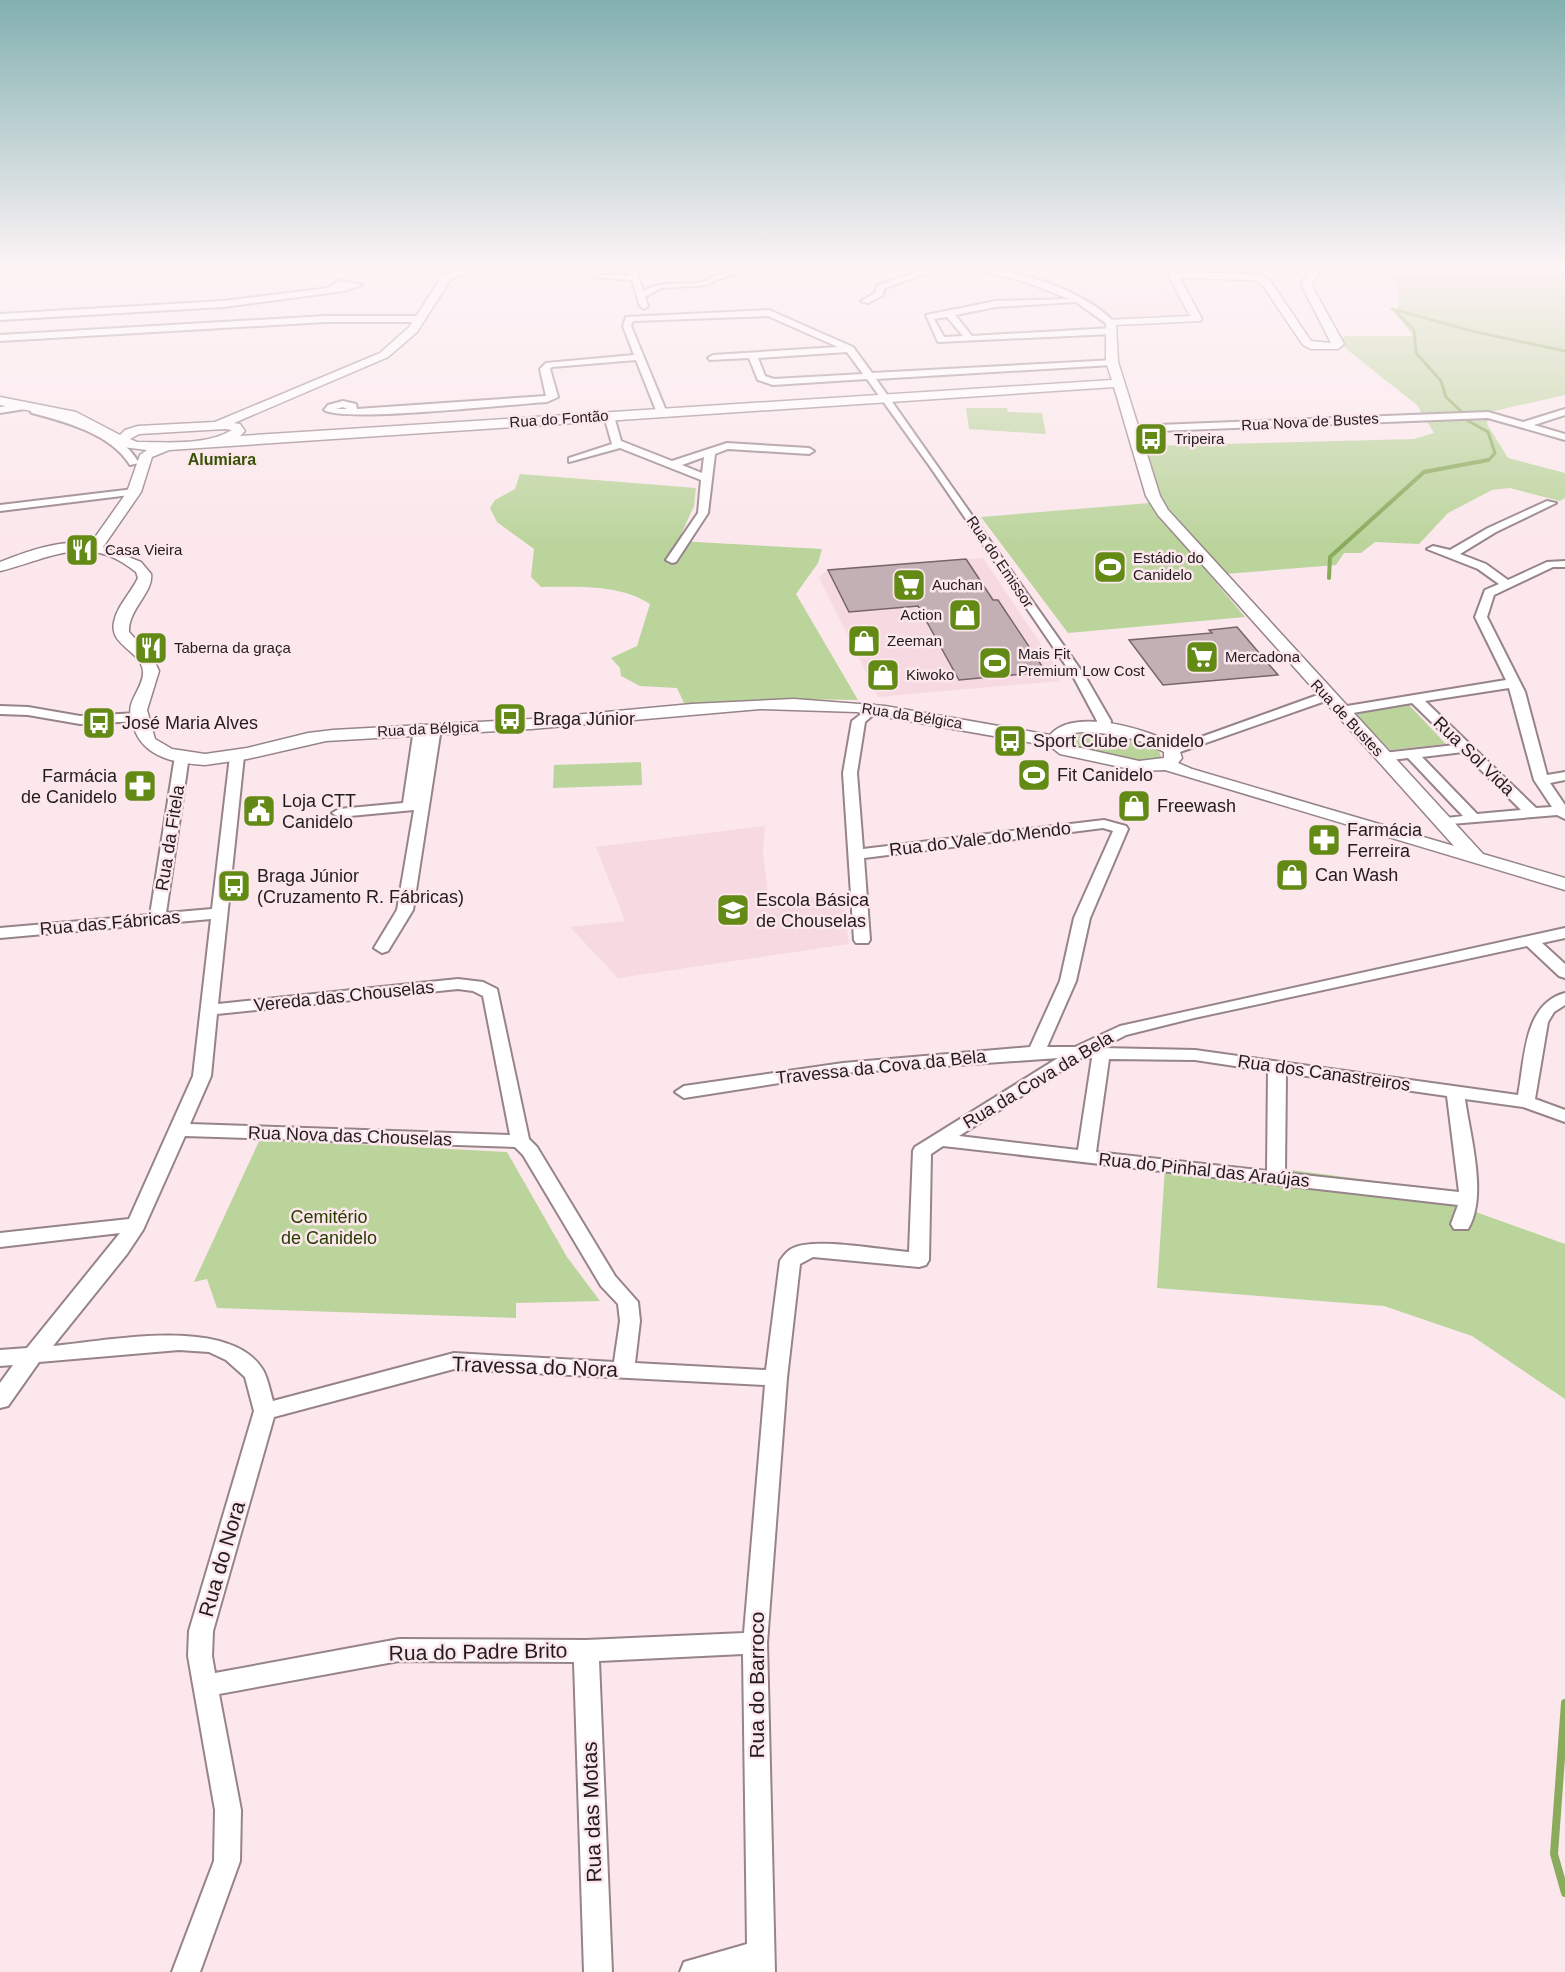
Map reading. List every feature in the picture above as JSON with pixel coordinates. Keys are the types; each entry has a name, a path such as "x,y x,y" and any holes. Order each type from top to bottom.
{"main road":[{"path":"103,430 218,425 372,360"},
{"name":"Rua de Bustes","path":"1112,362 1153,496 1163,512 1326,696 1476,858"},
{"name":"Rua do Fontão","path":"203,442 1119,383"},
{"path":"0,401 72,415 103,430 136,452 172,444 228,438 248,414"},
{"name":"Rua do Fontão","path":"218,425 266,436 286,436"},
{"path":"96,547 134,492 136,452 124,436 145,429"},
{"path":"0,567 55,548 80,545 96,547 144,571 143,585 131,597 121,628 122,636 146,660 151,672 140,704 140,717"},
{"name":"Rua da Bélgica","path":"140,717 148,741 164,752 214,759 237,756 310,738 427,728 545,723 763,704 831,705 873,709 1056,741 1066,750 1149,767 1170,757"},
{"name":"Rua da Bélgica","path":"1056,741 1060,733 1074,727 1104,729 1150,738 1186,773 1565,884"}],"street":[{"path":"352,410 374,411 547,399 553,397 545,369 549,365 606,360"},
{"path":"641,360 662,412"},
{"path":"754,360 761,378 773,382 1112,362"},
{"name":"Rua do Emissor","path":"859,360 1093,699 1104,721 1104,729"},
{"path":"0,410 22,406 67,418 128,452 136,452"},
{"path":"1524,425 1565,412"},
{"name":"Rua Nova de Bustes","path":"1132,429 1488,415 1562,434"},
{"path":"609,416 617,443 706,478"},
{"path":"573,460 621,444"},
{"path":"674,464 727,446 808,451"},
{"path":"672,560 703,513 710,451"},
{"path":"0,508 134,492"},
{"path":"1452,554 1492,530 1551,503"},
{"path":"1433,549 1452,554 1498,576 1506,584"},
{"path":"1563,812 1541,780 1514,683 1481,617 1489,593 1551,564 1565,564"},
{"path":"1341,711 1514,683"},
{"path":"1170,757 1326,696"},
{"name":"Rua Sol Vida","path":"1415,699 1533,813"},
{"path":"862,940 850,773 859,721 873,709"},
{"path":"0,710 28,711 80,720 140,717"},
{"path":"339,813 410,807 427,728"},
{"path":"382,948 405,910 427,728"},
{"path":"1383,757 1466,748"},
{"path":"1411,754 1474,819"},
{"name":"Rua da Fitela","path":"157,919 182,756"},
{"path":"0,1400 120,1249 136,1225 202,1076 237,756"},
{"path":"1541,780 1565,776"},
{"path":"1444,822 1563,812"},
{"name":"Rua do Vale do Mendo","path":"856,854 1104,824 1121,829 1082,918 1068,981 1036,1052"},
{"name":"Rua das Fábricas","path":"0,933 221,913"},
{"name":"Rua da Cova da Bela","path":"775,1388 790,1262 799,1253 813,1250 919,1260 922,1151 1079,1052 1120,1031 1183,1015 1565,933"},
{"path":"1531,941 1565,973"},
{"name":"Vereda das Chouselas","path":"210,1011 458,984 477,986 491,993 520,1141"},
{"path":"1526,1102 1540,1022 1547,1009 1565,998"},
{"path":"1547,1009 1565,1014"},
{"name":"Travessa da Cova da Bela","path":"684,1092 855,1066 1036,1052 1079,1052"},
{"name":"Rua dos Canastreiros","path":"1079,1052 1195,1055 1526,1102 1565,1116"},
{"path":"1086,1157 1101,1053"},
{"path":"1276,1178 1277,1067"},
{"path":"1455,1092 1469,1200 1461,1224"},
{"name":"Rua Nova das Chouselas","path":"179,1130 520,1141"},
{"name":"Rua do Pinhal das Araújas","path":"939,1140 1469,1200"},
{"path":"520,1141 530,1151 608,1281 628,1302 630,1321 623,1370"},
{"path":"0,1240 136,1225"},
{"path":"0,1358 32,1357 178,1342 212,1345 233,1355 254,1373 265,1411"},
{"name":"Travessa do Nora","path":"265,1411 454,1360 623,1370 775,1388"},
{"name":"Rua do Barroco","path":"760,1964 755,1643 775,1388"},
{"name":"Rua do Nora","path":"186,1972 227,1861 228,1809 200,1656 201,1630 265,1411"},
{"name":"Rua do Padre Brito","path":"205,1686 399,1650 586,1651 755,1643"},
{"name":"Rua das Motas","path":"586,1651 598,1972"},
{"path":"694,1972 760,1964"}],"shaded area":[{"path":"983,558 1059,671 1059,681 878,697 819,577 828,570"},
{"name":"Escola Básica de Chouselas","path":"765,826 763,853 768,894 843,899 849,944 618,978 570,927 625,921 596,847"}],"green space":[{"path":"1360,360 1565,360 1565,395 1490,412 1487,424 1508,458 1565,473 1565,498 1560,501 1510,488 1492,490 1448,513 1419,544 1375,542 1361,553 1344,553 1336,565 1225,574 1156,503 1156,489 1140,446 1414,439 1434,433 1417,405"},
{"path":"966,408 1007,408 1008,412 1042,413 1046,434 969,429"},
{"path":"520,474 696,488 694,506 678,541 822,549 818,563 796,594 858,700 802,699 685,705 677,688 640,686 621,676 620,668 611,658 637,646 650,604 625,593 611,590 541,587 531,577 534,549 497,522 490,508 495,500 515,489"},
{"name":"Estádio do Canidelo","path":"1149,503 1245,617 1068,633 981,517"},
{"path":"1409,705 1446,744 1390,750 1356,714"},
{"path":"1080,734 1121,737 1144,743 1159,751 1161,757 1129,760 1101,755 1088,751 1073,741"},
{"path":"641,762 642,785 553,788 554,765"},
{"name":"Cemitério de Canidelo","path":"260,1139 507,1152 567,1257 600,1301 516,1303 516,1318 217,1308 207,1279 194,1282"},
{"path":"1165,1168 1292,1185 1291,1170 1459,1192 1456,1205 1565,1244 1565,1399 1472,1336 1384,1306 1157,1288"}],"building":[{"path":"966,559 993,600 998,600 1046,672 959,680 918,606 849,612 828,570"},
{"name":"Mercadona","path":"1237,627 1278,675 1163,685 1129,640 1212,633 1209,630"}],"waterway":[{"path":"1422,360 1441,381 1446,397 1464,414"},
{"path":"1463,418 1488,432 1495,453 1489,460 1480,462"},
{"path":"1329,578 1330,557 1424,472 1488,460"},
{"path":"1565,1703 1554,1854 1565,1893"}],"place":[{"name":"Tripeira","path":"1151,439"},
{"name":"Casa Vieira","path":"82,550"},
{"name":"Estádio do Canidelo","path":"1110,567"},
{"name":"Auchan","path":"909,585"},
{"name":"Action","path":"965,615"},
{"name":"Zeeman","path":"864,641"},
{"name":"Taberna da graça","path":"151,648"},
{"name":"Mercadona","path":"1202,657"},
{"name":"Mais Fit Premium Low Cost","path":"995,663"},
{"name":"Kiwoko","path":"883,675"},
{"name":"Braga Júnior","path":"510,719"},
{"name":"José Maria Alves","path":"99,723"},
{"name":"Sport Clube Canidelo","path":"1010,741"},
{"name":"Fit Canidelo","path":"1034,775"},
{"name":"Farmácia de Canidelo","path":"140,786"},
{"name":"Freewash","path":"1134,806"},
{"name":"Loja CTT Canidelo","path":"259,811"},
{"name":"Farmácia Ferreira","path":"1324,840"},
{"name":"Can Wash","path":"1292,875"},
{"name":"Braga Júnior (Cruzamento R. Fábricas)","path":"234,886"},
{"name":"Escola Básica de Chouselas","path":"733,910"}],"district":[{"name":"Alumiara","path":"222,459"}]}
